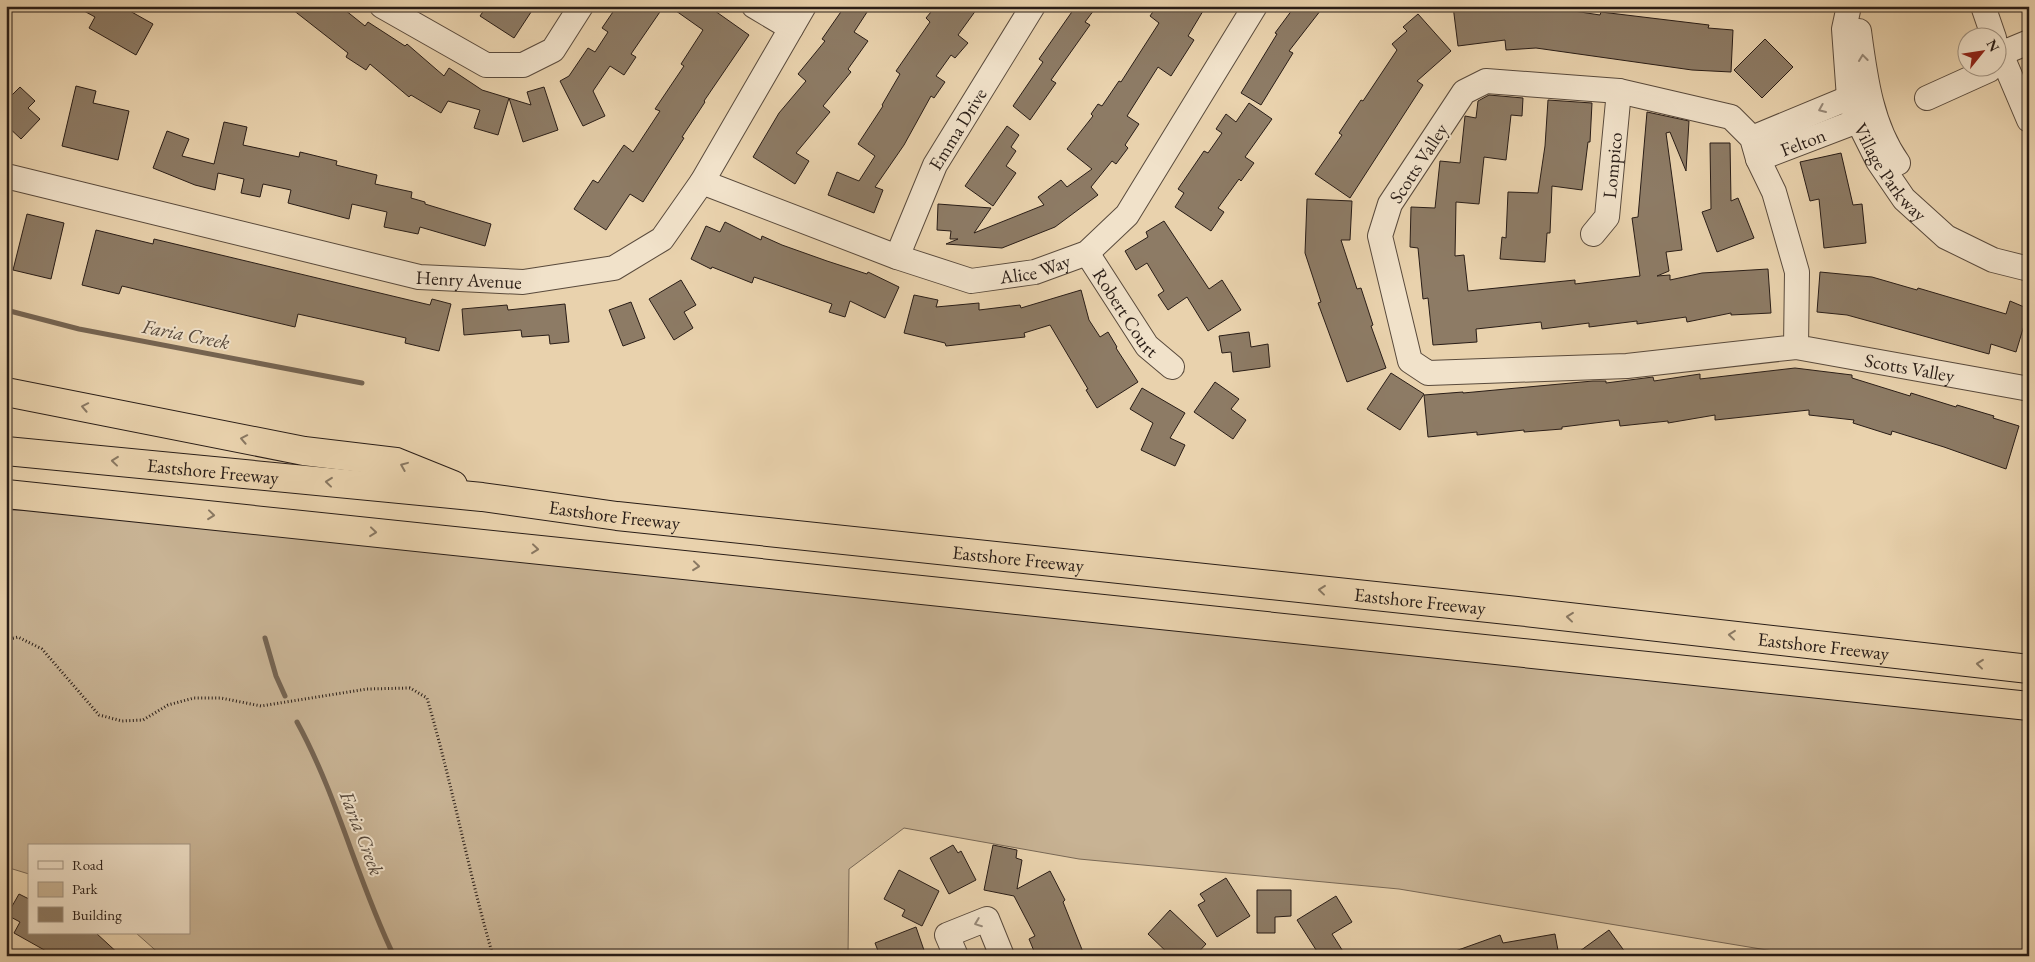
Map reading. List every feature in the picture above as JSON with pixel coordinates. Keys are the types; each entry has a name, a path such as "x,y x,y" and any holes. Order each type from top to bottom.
{"highway":[{"path":"6,392 304,451 396,462 482,497"},
{"name":"Eastshore Freeway","path":"6,451 482,497 617,516 1517,611 2029,669"},
{"name":"Eastshore Freeway","path":"6,494 2029,706"},
{"path":"6,510 179,512"}],"street":[{"path":"382,6 486,65 523,65 553,50 581,6"},
{"path":"754,6 791,28"},
{"name":"Henry Avenue","path":"6,176 418,277 523,282 614,268 662,239 702,182 804,6"},
{"name":"Emma Drive","path":"897,257 934,166 1033,6"},
{"name":"Alice Way","path":"702,182 897,257 971,281 1035,272 1087,253 1127,215 1255,6"},
{"name":"Village Parkway","path":"1849,6 1844,29 1858,94 1867,118 1878,161 1904,199 1946,237 1993,260 2029,269"},
{"name":"Village Parkway","path":"1858,94 1859,30 1864,6"},
{"path":"1983,6 1989,28"},
{"path":"2008,49 2029,42"},
{"path":"2008,77 2029,120"},
{"path":"1927,98 1971,78"},
{"name":"Scotts Valley","path":"1796,347 1797,272 1774,192 1755,149 1732,117 1619,91 1486,81 1464,92 1390,204 1380,236 1410,361 1428,373 1617,367 1796,347 2024,388"},
{"name":"Lompico","path":"1593,234 1607,217 1619,91"},
{"name":"Felton","path":"1755,149 1858,94"},
{"name":"Village Parkway","path":"1867,118 1916,189 1955,225 1998,246 2029,254"},
{"name":"Felton","path":"1755,149 1867,118"},
{"name":"Robert Court","path":"1087,253 1147,346 1172,367"},
{"path":"956,956 947,935 987,919 1002,956"}],"path":[{"path":"6,640 18,637 42,649 99,715 122,721 143,720 168,705 194,698 221,698 261,706 368,689 410,688 427,698 451,783 468,863 493,956"}],"green space":[{"path":"6,510 179,512 2029,706 2029,956 1803,956 1399,889 1079,859 904,828 849,869 848,956 162,956 137,934 190,934 190,844 28,844 28,874 6,867"}],"building":[{"path":"75,6 121,6 153,24 136,55 89,28 95,17"},
{"path":"288,6 340,6 365,26 368,22 405,46 407,44 444,76 449,68 482,90 509,98 498,135 474,128 480,110 448,101 441,113 411,95 409,97 370,64 366,70 346,57 348,53"},
{"path":"487,6 535,6 514,38 480,16"},
{"path":"617,6 664,6 631,54 636,57 624,75 610,66 593,91 605,116 583,126 560,81 569,76 588,48 595,52 608,32 602,28"},
{"path":"669,6 708,6 749,35 704,101 682,137 684,138 643,202 630,194 606,230 574,209 593,180 598,183 624,145 633,152 660,111 655,109 684,66 681,64 703,30"},
{"path":"845,6 871,6 854,32 868,41 848,69 851,72 823,106 830,112 796,153 809,161 795,184 753,157 779,113 806,81 798,74 825,41 822,39"},
{"path":"936,6 979,6 958,35 968,43 955,58 951,55 936,76 945,82 934,98 931,96 904,145 875,187 883,190 874,213 828,195 837,172 859,181 875,156 858,144 883,106 900,74 896,71 930,22 926,18"},
{"path":"1076,6 1097,6 1085,22 1090,25 1051,80 1056,83 1030,120 1013,106 1043,62 1039,59"},
{"path":"1157,6 1206,6 1188,36 1194,40 1171,76 1158,67 1127,116 1139,124 1125,145 1128,148 1116,164 1112,161 1091,187 1098,195 1055,227 1002,248 946,244 958,239 950,239 951,231 937,230 938,204 991,208 974,233 1044,205 1038,197 1061,180 1067,187 1092,169 1067,149 1093,116 1091,114 1098,104 1102,106 1119,81 1121,82 1159,23 1150,16"},
{"path":"1295,6 1324,6 1289,51 1293,53 1261,105 1241,93 1277,34 1275,33"},
{"path":"1453,6 1541,6 1600,15 1601,12 1709,25 1708,28 1733,30 1731,72 1692,70 1536,48 1506,50 1505,40 1458,46"},
{"path":"1418,14 1451,51 1417,81 1423,85 1350,198 1315,174 1342,135 1339,133 1397,50 1392,44 1407,31 1403,27"},
{"path":"1765,39 1793,67 1762,98 1734,70"},
{"path":"76,86 96,91 93,103 129,111 118,160 62,146"},
{"path":"20,87 35,101 28,108 40,119 21,139 6,125 6,101"},
{"path":"544,87 558,130 523,142 509,98 531,105 527,92"},
{"path":"1489,95 1523,98 1522,116 1511,115 1506,160 1484,157 1479,204 1456,202 1455,256 1464,255 1468,291 1575,280 1575,284 1640,276 1632,218 1638,217 1647,112 1689,121 1686,171 1670,132 1666,133 1682,250 1666,252 1669,271 1657,276 1670,275 1670,280 1702,273 1768,269 1771,313 1731,315 1731,313 1687,322 1686,317 1637,324 1637,321 1589,327 1589,323 1542,329 1541,322 1476,329 1477,342 1433,345 1428,298 1423,299 1418,248 1410,247 1411,207 1435,208 1440,161 1460,163 1465,116 1476,118 1478,101"},
{"path":"1548,100 1592,103 1590,142 1588,142 1582,190 1552,186 1550,233 1547,233 1545,262 1500,259 1502,237 1506,238 1508,192 1538,193 1545,146"},
{"path":"1249,103 1272,119 1245,157 1254,163 1241,181 1239,179 1218,208 1224,212 1211,231 1175,207 1184,193 1178,189 1204,151 1208,153 1222,133 1216,129 1226,114 1236,122"},
{"path":"224,122 247,127 243,145 299,157 300,152 337,161 336,165 377,175 375,184 412,192 411,198 425,202 425,204 491,224 485,246 420,227 418,234 384,227 387,212 352,204 349,219 288,203 291,190 263,184 260,197 241,193 244,179 218,173 215,190 195,185 153,168 167,131 189,139 182,156 214,164"},
{"path":"1007,126 1019,135 1011,147 1016,151 1006,166 1016,173 993,206 965,186"},
{"path":"1710,143 1730,143 1731,201 1738,198 1754,238 1717,252 1702,212 1711,209"},
{"path":"1841,153 1853,205 1862,204 1866,243 1824,248 1819,199 1810,201 1800,162"},
{"path":"1307,199 1352,201 1350,240 1341,240 1357,289 1361,288 1373,325 1371,326 1386,368 1347,382 1318,303 1321,302 1305,253"},
{"path":"27,214 64,223 51,279 13,270"},
{"path":"1164,221 1209,289 1222,280 1241,310 1208,331 1187,297 1168,310 1158,295 1164,291 1147,263 1136,270 1125,251 1148,237 1146,232"},
{"path":"725,222 761,240 762,236 827,261 867,274 868,272 899,287 885,318 850,301 845,317 829,312 832,304 754,277 752,283 712,267 711,269 691,259 706,226 720,232"},
{"path":"96,230 153,244 154,239 430,305 432,299 451,304 439,351 405,343 406,338 298,314 295,327 122,286 119,294 82,285"},
{"path":"1820,272 1872,277 1917,290 1918,288 2006,314 2010,301 2029,309 2016,352 1991,344 1989,354 1847,315 1817,312"},
{"path":"681,280 696,305 684,312 693,328 674,340 649,299"},
{"path":"1081,290 1089,320 1100,337 1108,332 1138,382 1097,408 1086,390 1088,389 1050,325 1024,333 1025,337 946,346 945,343 904,333 914,295 938,300 936,307 979,303 979,310 1020,305 1021,308"},
{"path":"631,302 645,338 623,346 609,310"},
{"path":"565,304 569,342 550,344 549,335 522,337 521,330 464,335 462,309 507,305 508,310"},
{"path":"1249,332 1251,347 1268,344 1270,367 1233,372 1231,352 1222,353 1219,336"},
{"path":"1795,368 1852,375 1852,378 1910,396 1911,393 1956,407 1957,405 2019,426 2006,469 1892,431 1891,435 1853,423 1854,420 1809,415 1809,410 1715,420 1715,415 1668,423 1668,421 1620,426 1619,420 1562,427 1562,429 1524,432 1524,430 1477,435 1477,432 1428,437 1424,395 1593,381 1606,381 1606,383 1653,377 1654,381 1700,374 1700,379"},
{"path":"1391,373 1424,394 1400,430 1367,409"},
{"path":"1215,382 1239,399 1231,409 1246,420 1233,439 1194,412"},
{"path":"1142,388 1185,413 1170,438 1185,445 1175,466 1141,450 1153,423 1130,409"},
{"path":"953,845 958,853 961,851 976,880 949,894 930,858"},
{"path":"993,845 1017,850 1016,858 1022,860 1017,889 1050,871 1065,900 1063,902 1083,952 1073,956 1050,956 1047,951 1036,956 1029,939 1035,936 1014,896 984,890"},
{"path":"899,870 939,891 922,926 902,916 905,910 884,899"},
{"path":"1226,878 1250,916 1217,937 1198,905 1205,901 1200,894"},
{"path":"1257,890 1291,890 1291,916 1275,917 1275,933 1257,933"},
{"path":"19,894 28,898 28,934 97,934 121,956 55,956 14,933 20,922 7,915"},
{"path":"1336,896 1352,922 1332,934 1346,956 1320,956 1297,920"},
{"path":"1170,910 1206,944 1195,956 1171,956 1148,934"},
{"path":"916,927 926,956 880,956 875,943"},
{"path":"1609,930 1628,956 1573,956"},
{"path":"1555,934 1559,956 1447,956 1447,954 1500,935 1503,943"}],"waterway":[{"name":"Faria Creek","path":"6,310 79,329 362,383"},
{"name":"Faria Creek","path":"265,638 276,676 285,696"},
{"name":"Faria Creek","path":"297,722 324,780 369,898 394,956"}]}
